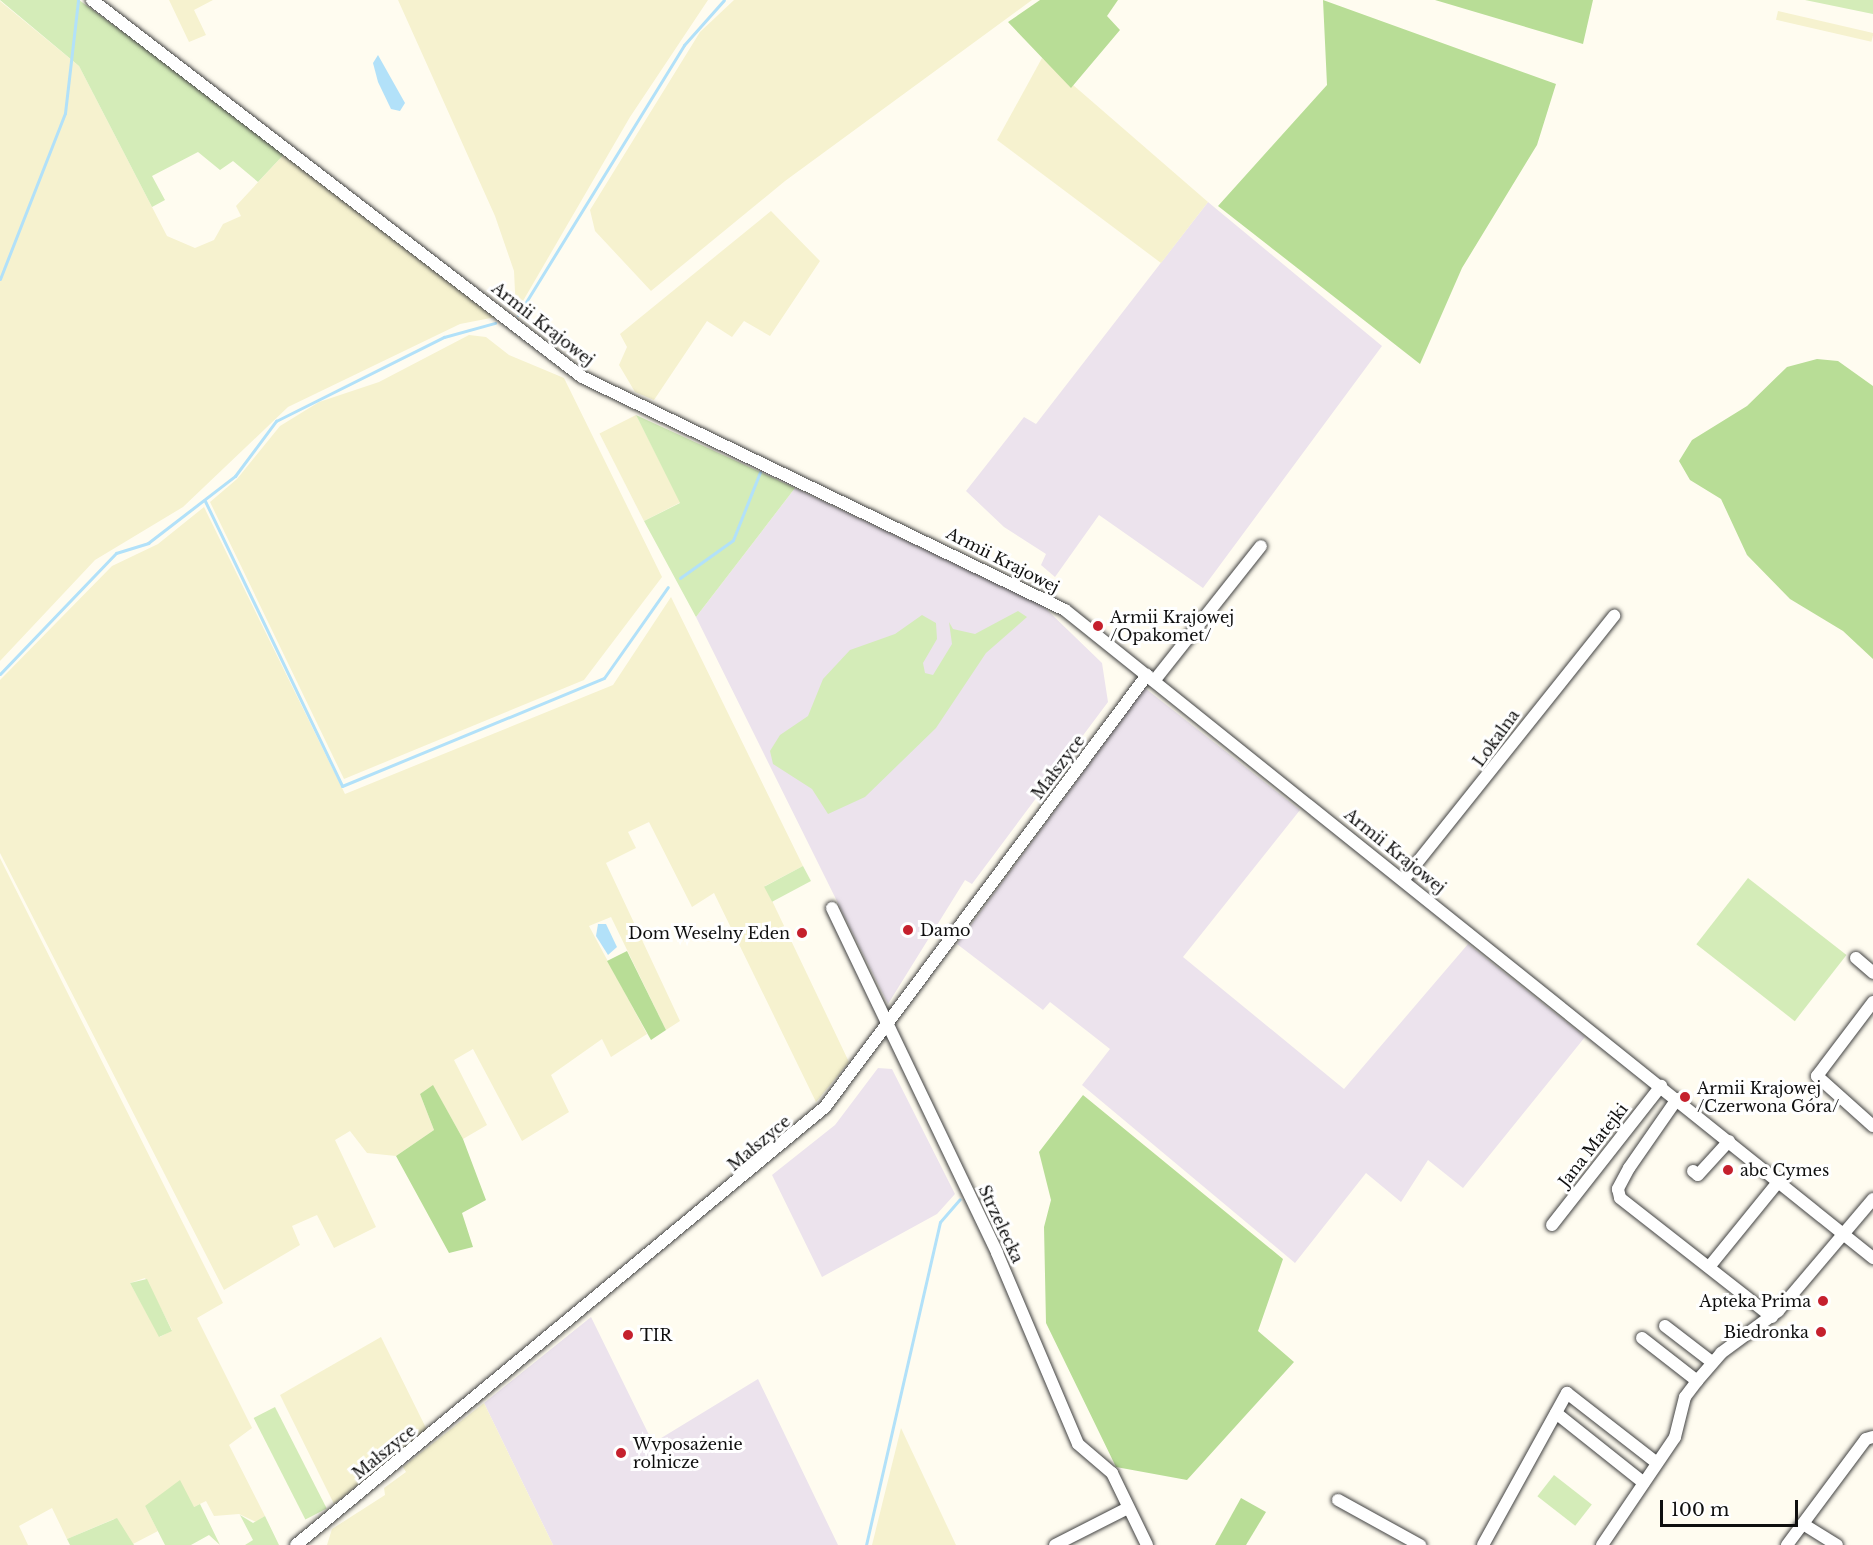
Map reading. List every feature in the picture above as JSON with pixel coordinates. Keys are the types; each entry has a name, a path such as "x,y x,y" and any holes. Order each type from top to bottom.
{"street":[{"name":"Armii Krajowej","path":"92,0 597,385 1050,601 1151,678 1404,879 1873,1258"},
{"name":"Małszyce","path":"297,1545 813,1119 1151,678 1261,546"},
{"name":"Lokalna","path":"1404,879 1614,616"},
{"name":"Strzelecka","path":"832,908 1019,1302 1047,1381 1078,1444 1112,1473 1147,1545"},
{"path":"1856,958 1873,973"},
{"path":"1873,1002 1817,1076 1873,1126"},
{"name":"Jana Matejki","path":"1552,1225 1661,1086"},
{"path":"1677,1099 1618,1189 1620,1198 1772,1317"},
{"path":"1693,1171 1698,1175 1729,1141"},
{"path":"1709,1267 1779,1181"},
{"path":"1602,1545 1675,1437 1685,1397 1697,1381 1712,1362 1772,1317 1873,1198"},
{"path":"1665,1326 1712,1362"},
{"path":"1642,1338 1697,1381"},
{"path":"1483,1545 1567,1393 1657,1463"},
{"path":"1556,1413 1644,1483"},
{"path":"1787,1545 1872,1437"},
{"path":"1338,1500 1420,1545"},
{"path":"1055,1545 1128,1508"},
{"path":"1803,1524 1837,1545"}],"shaded area":[{"path":"169,0 213,0 194,10 206,35 189,42"},
{"path":"398,0 708,0 630,117 516,313 514,271 495,216"},
{"path":"734,0 1032,0 785,181 651,291 595,231 590,210 700,32"},
{"path":"0,1 79,66 167,236 195,248 214,240 223,224 241,216 236,206 287,151 496,317 460,324 288,407 183,507 95,560 0,661"},
{"path":"1778,11 1873,33 1871,42 1776,20"},
{"path":"1042,58 1208,202 1161,263 997,140"},
{"path":"1208,202 1382,346 1203,588 1099,515 1055,577 1041,565 1046,554 1004,527 966,491 1024,417 1036,424"},
{"path":"771,211 820,261 770,336 744,321 732,337 707,321 654,400 635,392 619,365 627,347 620,334"},
{"path":"469,335 486,337 509,355 564,378 662,577 584,680 344,779 210,502 237,479 280,426 319,402 379,382"},
{"path":"636,415 680,502 644,521 599,434"},
{"path":"795,488 1043,606 1102,663 1108,702 972,884 965,880 888,1004 696,617"},
{"path":"204,507 345,794 613,685 671,597 803,866 765,886 849,1062 816,1102 714,893 692,907 649,822 628,832 636,848 606,863 680,1021 666,1030 611,917 589,926 647,1034 611,1057 602,1039 551,1075 569,1112 522,1141 473,1049 454,1060 487,1125 463,1139 433,1086 420,1094 434,1130 396,1156 367,1153 350,1131 335,1140 376,1227 334,1248 317,1215 292,1226 300,1245 224,1290 0,853 0,680 112,566 158,544"},
{"path":"1145,688 1300,810 1183,957 1344,1089 1468,944 1585,1037 1463,1188 1428,1160 1401,1202 1366,1173 1295,1263 1082,1085 1110,1049 1050,1002 1043,1010 957,944"},
{"path":"0,858 223,1303 197,1318 252,1428 229,1445 265,1516 256,1522 239,1514 214,1516 206,1501 194,1507 145,1506 158,1531 133,1544 114,1519 67,1539 52,1508 19,1526 28,1545 0,1545","holes":["145,1278 172,1330 160,1337 130,1283"]},
{"path":"878,1068 892,1069 955,1194 937,1214 822,1277 772,1175 835,1125"},
{"path":"591,1317 653,1443 758,1379 838,1545 553,1545 484,1403"},
{"path":"381,1337 427,1430 334,1504 280,1395"},
{"path":"484,1403 553,1545 327,1545 332,1529 385,1495 384,1488 406,1472 403,1467"},
{"path":"901,1428 956,1545 872,1545"}],"green space":[{"path":"0,0 79,0 287,151 258,182 233,161 220,170 198,152 152,176 165,200 152,207 79,66"},
{"path":"1040,0 1118,0 1107,16 1120,30 1071,88 1008,22"},
{"path":"1323,0 1556,84 1537,145 1462,268 1420,364 1218,206 1327,85"},
{"path":"1435,0 1593,0 1583,44"},
{"path":"1805,0 1873,0 1873,14"},
{"path":"1817,359 1838,361 1873,386 1873,659 1843,631 1790,599 1747,555 1721,499 1690,480 1679,461 1692,440 1747,406 1787,367"},
{"path":"636,415 795,488 696,617 644,521 680,503"},
{"path":"1018,611 1027,617 986,653 936,728 865,797 828,814 812,789 773,764 770,751 780,735 808,716 823,679 850,650 895,634 922,615 936,623 937,639 923,663 925,673 933,675 952,644 949,622 953,629 975,634"},
{"path":"803,866 811,881 772,902 764,887"},
{"path":"1748,878 1847,955 1795,1021 1696,944"},
{"path":"627,951 666,1030 651,1040 607,961"},
{"path":"433,1085 463,1139 486,1200 462,1213 473,1247 449,1253 396,1156 434,1130 420,1094"},
{"path":"1083,1095 1283,1259 1258,1331 1294,1362 1187,1480 1116,1467 1046,1323 1044,1227 1051,1200 1039,1152"},
{"path":"147,1279 172,1331 159,1337 130,1283"},
{"path":"275,1407 327,1509 305,1519 254,1418"},
{"path":"1554,1475 1592,1505 1575,1526 1537,1496"},
{"path":"180,1480 194,1507 200,1504 220,1545 209,1535 191,1545 165,1545 145,1506"},
{"path":"1241,1498 1266,1512 1246,1545 1215,1545"},
{"path":"240,1515 253,1523 265,1516 279,1545 245,1545 253,1540"},
{"path":"117,1518 134,1545 70,1545 67,1539"}],"water":[{"path":"378,55 405,103 400,111 391,109 378,82 373,63"},
{"path":"598,924 606,924 617,947 608,955 596,936"}],"waterway":[{"path":"0,279 65,113 78,0"},
{"path":"518,315 684,45 724,0"},
{"path":"0,674 116,553 148,543 235,476 276,421 444,337 495,323"},
{"path":"680,578 733,540 760,472"},
{"path":"205,501 342,786 604,678 668,587"},
{"path":"866,1545 940,1222 960,1199"}],"place":[{"name":"Armii Krajowej /Opakomet/","path":"1098,626"},
{"name":"Damo","path":"908,930"},
{"name":"Dom Weselny Eden","path":"802,933"},
{"name":"Armii Krajowej /Czerwona Góra/","path":"1685,1097"},
{"name":"abc Cymes","path":"1728,1170"},
{"name":"Apteka Prima","path":"1823,1301"},
{"name":"Biedronka","path":"1821,1332"},
{"name":"TIR","path":"628,1335"},
{"name":"Wyposażenie rolnicze","path":"621,1453"}]}
